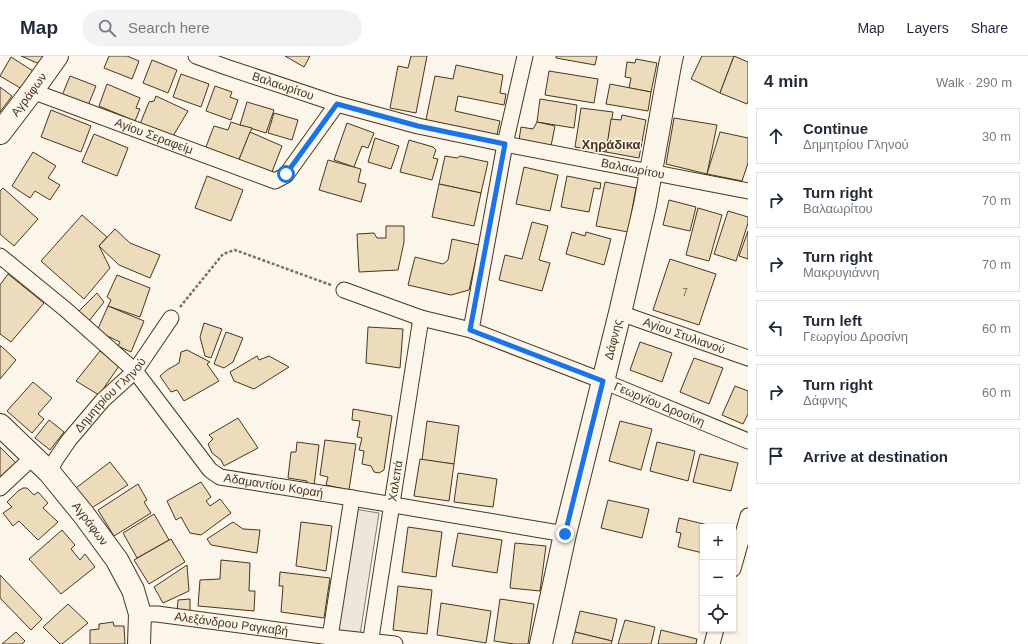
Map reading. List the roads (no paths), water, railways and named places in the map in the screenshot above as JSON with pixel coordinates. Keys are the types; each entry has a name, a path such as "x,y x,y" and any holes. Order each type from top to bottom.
{"street":[{"name":"Αγράφων","path":"0,133 57,56"},
{"name":"Βαλαωρίτου","path":"196,56 228,62 337,104 418,126 748,190"},
{"path":"470,330 505,144 525,56"},
{"name":"Δάφνης","path":"541,644 565,534 620,313 645,205 672,56"},
{"name":"Αγίου Σεραφείμ","path":"32,91 275,181 286,174 337,104"},
{"name":"Αδαμαντίου Κοραή","path":"0,256 65,309 135,371 210,470 220,477 392,504 565,534"},
{"name":"Γεωργίου Δροσίνη","path":"344,290 421,318 470,330 603,381 748,441"},
{"name":"Αγίου Στυλιανού","path":"620,313 748,358"},
{"name":"Δημητρίου Γληνού","path":"49,472 69,440 103,400 135,371 171,318"},
{"name":"Χαλεπά","path":"370,642 421,318"},
{"name":"Αγράφων","path":"0,425 49,472 84,515 117,560 133,590 140,614 139,644"},
{"path":"0,488 33,457"},
{"path":"330,637 352,498"},
{"path":"736,560 748,516"},
{"name":"Αλεξάνδρου Ραγκαβή","path":"140,614 157,614 395,644"},
{"path":"712,644 715,632"}],"district":[{"name":"Χηράδικα","path":"611,144"}]}
